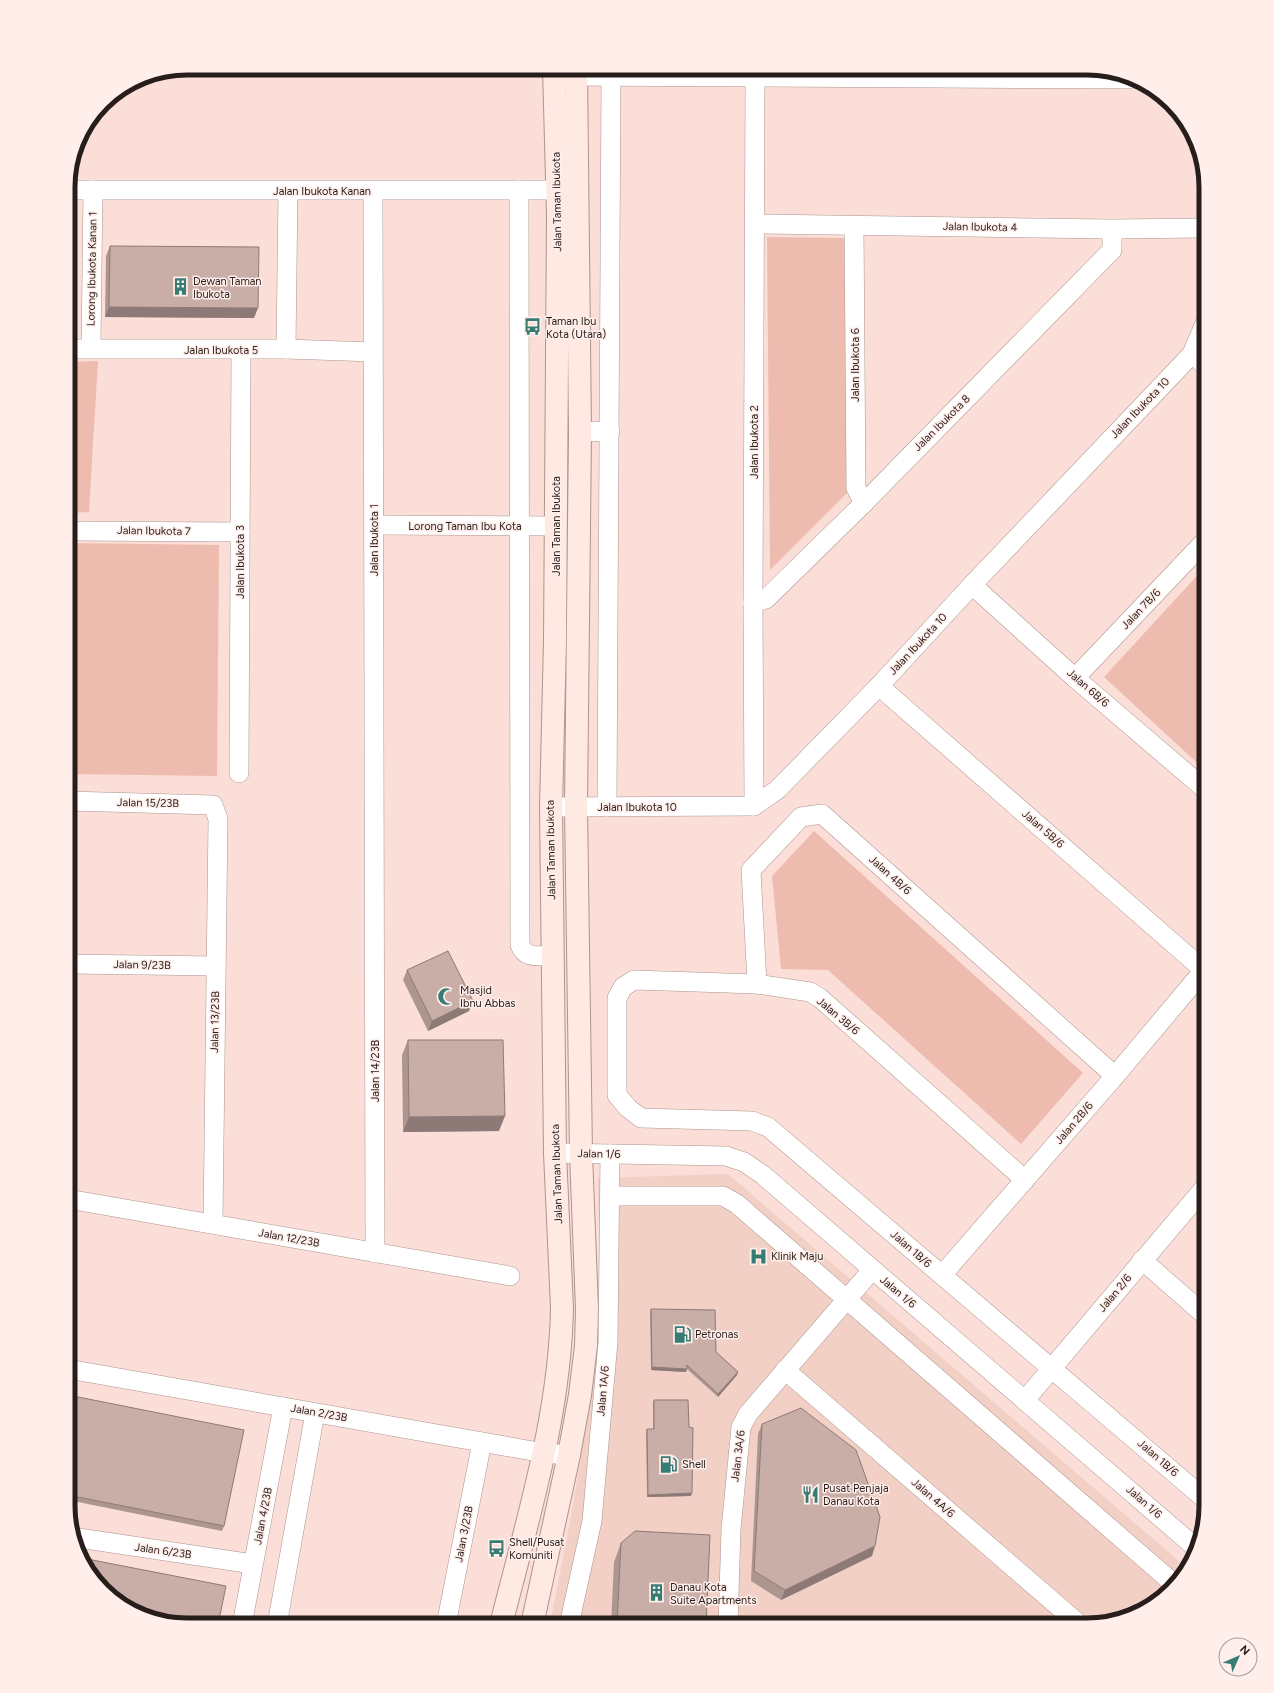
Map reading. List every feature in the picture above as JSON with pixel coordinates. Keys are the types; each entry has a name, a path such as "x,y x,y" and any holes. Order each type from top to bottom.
{"main road":[{"name":"Jalan Taman Ibukota","path":"534,1618 570,1455 580,1395 586,1338 587,1309 581,1154 576,807 580,432 567,190 554,75"},
{"name":"Jalan Taman Ibukota","path":"503,1618 544,1453 556,1387 562,1334 555,1153 550,807 556,526 558,223 567,190 576,75"}],"street":[{"path":"596,75 610,77 1116,79"},
{"path":"607,807 610,431 610,77"},
{"name":"Jalan Ibukota 2","path":"754,806 753,603 755,78"},
{"name":"Jalan Ibukota Kanan","path":"75,190 567,190"},
{"name":"Lorong Ibukota Kanan 1","path":"91,348 93,190"},
{"path":"519,190 520,945 523,953 528,955 552,955"},
{"path":"286,349 288,191"},
{"name":"Jalan Ibukota 1","path":"373,191 374,889"},
{"name":"Jalan Ibukota 4","path":"755,224 1112,229 1199,228"},
{"name":"Jalan Ibukota 6","path":"854,225 856,488 864,502"},
{"name":"Jalan Ibukota 8","path":"753,603 766,599 864,502 1112,250 1112,229"},
{"name":"Jalan Ibukota 10","path":"550,807 754,806 777,790 879,686 972,585 1192,354 1199,338"},
{"name":"Jalan Ibukota 5","path":"75,349 286,349 374,352"},
{"name":"Jalan Ibukota 3","path":"239,773 241,350"},
{"path":"1192,354 1199,360"},
{"path":"580,432 610,431"},
{"name":"Lorong Taman Ibu Kota","path":"374,525 556,526"},
{"name":"Jalan Ibukota 7","path":"75,531 240,532"},
{"name":"Jalan 7B/6","path":"1076,678 1199,547"},
{"name":"Jalan 6B/6","path":"972,585 1076,678 1199,784"},
{"name":"Jalan 5B/6","path":"879,686 1199,966"},
{"name":"Jalan 15/23B","path":"75,801 213,805 218,819"},
{"name":"Jalan 4B/6","path":"757,984 751,870 801,817 822,814 1115,1076"},
{"name":"Jalan 13/23B","path":"213,1224 218,819"},
{"name":"Jalan 14/23B","path":"374,889 375,1253"},
{"name":"Jalan 9/23B","path":"75,964 216,966"},
{"name":"Jalan 2B/6","path":"942,1275 1199,978"},
{"name":"Jalan 3B/6","path":"616,1056 617,998 623,987 634,980 757,984 810,992 820,998 1025,1180"},
{"name":"Jalan 1B/6","path":"616,1056 617,1095 628,1108 641,1118 752,1121 768,1127 1053,1368 1199,1494"},
{"name":"Jalan 1/6","path":"555,1153 726,1156 744,1162 762,1175 1192,1544"},
{"name":"Jalan 1A/6","path":"571,1618 592,1521 608,1342 610,1154"},
{"name":"Jalan 2/6","path":"1025,1400 1199,1194"},
{"path":"610,1196 723,1196 737,1204 1170,1581"},
{"name":"Jalan 12/23B","path":"75,1200 510,1276"},
{"path":"1142,1260 1199,1310"},
{"name":"Jalan 3A/6","path":"728,1618 731,1529 736,1462 741,1428 748,1414 872,1270"},
{"name":"Jalan 2/23B","path":"75,1370 544,1453 570,1455"},
{"name":"Jalan 4A/6","path":"786,1370 1072,1618"},
{"name":"Jalan 4/23B","path":"243,1618 283,1407"},
{"path":"278,1618 316,1413"},
{"name":"Jalan 3/23B","path":"447,1618 482,1442"},
{"name":"Jalan 6/23B","path":"80,1538 253,1564"}],"shaded area":[{"path":"767,237 844,238 849,491 770,570"},
{"path":"98,361 89,512 75,513 75,362"},
{"path":"75,543 219,545 217,776 75,774"},
{"path":"1199,574 1199,765 1104,677"},
{"path":"814,831 1083,1073 1021,1144 828,970 781,969 772,876"},
{"path":"728,1174 1183,1564 1171,1580 1149,1599 1130,1609 1101,1617 551,1618 572,1511 601,1335 598,1178"}],"building":[{"name":"Dewan Taman Ibukota","path":"110,246 259,247 258,308 109,307"},
{"path":"448,951 473,1001 432,1021 407,970"},
{"path":"408,1040 503,1040 505,1116 409,1117"},
{"name":"Petronas","path":"651,1309 715,1310 716,1352 738,1372 718,1394 687,1365 687,1369 652,1367"},
{"path":"75,1396 244,1430 224,1526 75,1496"},
{"name":"Shell","path":"654,1400 688,1400 689,1427 693,1428 692,1493 648,1495 647,1429 654,1429"},
{"name":"Pusat Penjaja Danau Kota","path":"801,1408 856,1450 880,1517 875,1546 785,1590 754,1571 762,1424"},
{"name":"Danau Kota Suite Apartments","path":"635,1531 710,1535 706,1618 617,1618 621,1543"},
{"path":"89,1559 226,1586 219,1618 173,1617 144,1609 119,1595 103,1580"}],"place":[{"name":"Dewan Taman Ibukota","path":"180,287"},
{"name":"Taman Ibu Kota (Utara)","path":"533,327"},
{"name":"Masjid Ibnu Abbas","path":"447,996"},
{"name":"Klinik Maju","path":"758,1256"},
{"name":"Petronas","path":"682,1334"},
{"name":"Shell","path":"669,1464"},
{"name":"Pusat Penjaja Danau Kota","path":"810,1494"},
{"name":"Shell/Pusat Komuniti","path":"496,1548"},
{"name":"Danau Kota Suite Apartments","path":"657,1593"}]}
